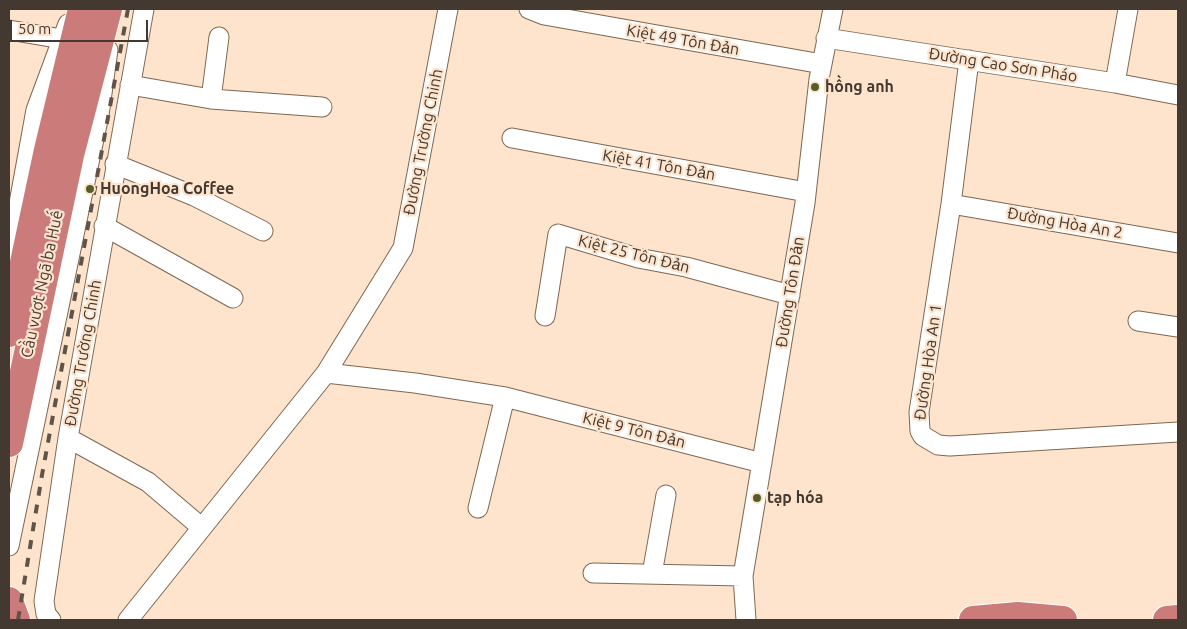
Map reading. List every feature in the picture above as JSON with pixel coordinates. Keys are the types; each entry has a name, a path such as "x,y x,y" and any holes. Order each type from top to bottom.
{"highway":[{"path":"59,152 82,9"},
{"path":"59,152 108,9"},
{"name":"Cầu vượt Ngã ba Huế","path":"9,333 59,152"},
{"name":"Cầu vượt Ngã ba Huế","path":"9,443 59,152"},
{"path":"9,601 16,620"},
{"path":"973,620 1018,616 1063,620"},
{"path":"1167,620 1178,619"}],"street":[{"path":"9,258 36,110 74,9"},
{"path":"9,546 100,115 114,9"},
{"name":"Đường Trường Chinh","path":"51,620 46,614 44,601 68,438 104,226 144,9"},
{"name":"Đường Trường Chinh","path":"128,620 326,374 403,248 448,9"},
{"name":"Đường Tôn Đản","path":"746,620 743,576 806,192 826,38 833,9"},
{"path":"1115,83 1128,9"},
{"name":"Kiệt 49 Tôn Đản","path":"538,12 822,64"},
{"path":"9,30 62,39"},
{"path":"211,99 219,37"},
{"name":"Đường Cao Sơn Pháo","path":"826,38 1115,83 1178,95"},
{"name":"Đường Hòa An 1","path":"969,60 951,204 919,412 920,431 923,436 938,445 950,446 1178,432"},
{"path":"130,85 211,99 322,107"},
{"name":"Kiệt 41 Tôn Đản","path":"512,138 806,192"},
{"path":"115,164 194,196 263,231"},
{"name":"Đường Hòa An 2","path":"951,204 1178,243"},
{"path":"104,226 233,298"},
{"name":"Kiệt 25 Tôn Đản","path":"545,316 558,234 638,258 686,266 790,295"},
{"path":"1138,321 1178,327"},
{"name":"Kiệt 9 Tôn Đản","path":"326,374 416,383 505,398 762,463"},
{"path":"478,508 505,398"},
{"path":"68,438 148,482 201,527"},
{"path":"652,574 666,495"},
{"path":"592,573 743,576"}],"railway":[{"path":"18,620 42,475 128,9"}],"place":[{"name":"hồng anh","path":"815,87"},
{"name":"HuongHoa Coffee","path":"90,189"},
{"name":"tạp hóa","path":"757,498"}]}
